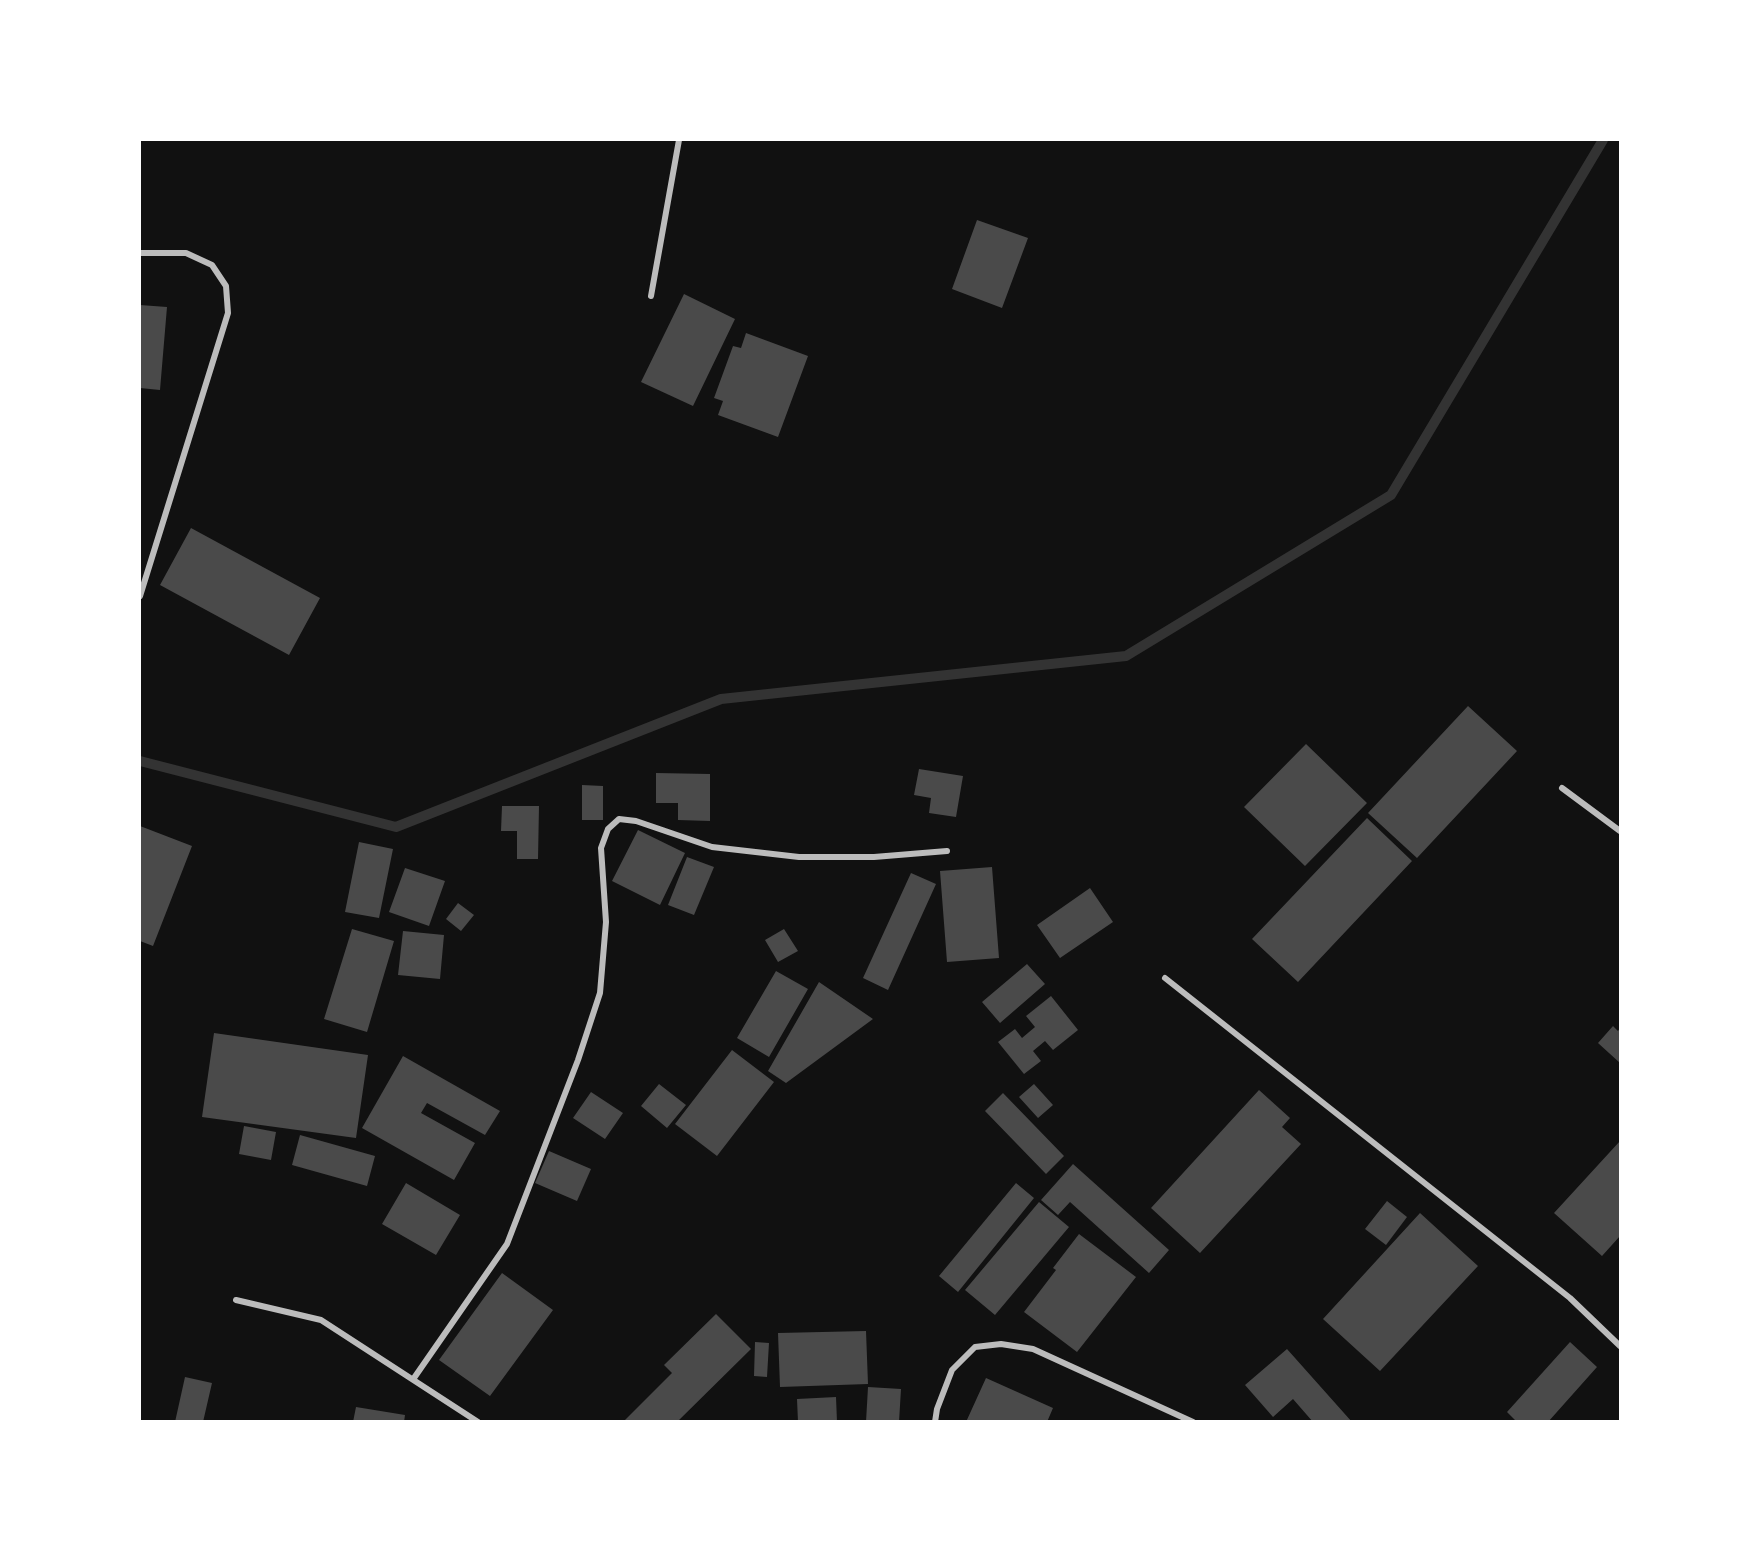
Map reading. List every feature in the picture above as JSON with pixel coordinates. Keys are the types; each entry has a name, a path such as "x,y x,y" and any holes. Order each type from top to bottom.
{"street":[{"path":"651,296 679,140"},
{"path":"140,253 186,254 212,265 226,286 228,313 140,596"},
{"path":"1562,788 1620,831"},
{"path":"414,1378 507,1244 578,1060 600,993 606,922 601,848 608,829 620,819 636,821 712,848 788,856 874,857 947,851"},
{"path":"1165,978 1570,1298 1620,1346"},
{"path":"236,1300 321,1320 414,1378 478,1422"},
{"path":"935,1422 952,1370 975,1347 1001,1344 1033,1349 1192,1422"}],"building":[{"path":"977,220 1028,238 1002,308 952,289"},
{"path":"684,294 735,319 693,406 641,382"},
{"path":"140,305 167,307 160,390 140,388"},
{"path":"746,333 808,356 778,437 718,415 723,401 714,398 733,346 741,348"},
{"path":"191,528 320,598 289,655 160,585"},
{"path":"1468,706 1517,751 1417,858 1368,813"},
{"path":"1306,744 1367,803 1305,866 1244,807"},
{"path":"919,769 963,776 956,817 929,813 931,798 914,795"},
{"path":"656,773 710,774 710,821 678,820 678,803 656,803"},
{"path":"582,785 603,786 603,820 582,820"},
{"path":"502,806 539,806 538,859 517,859 517,831 501,831"},
{"path":"1367,818 1412,861 1298,982 1252,939"},
{"path":"140,826 192,846 153,946 140,941"},
{"path":"638,830 685,853 660,905 612,881"},
{"path":"359,842 393,849 379,918 345,912"},
{"path":"687,857 714,867 694,915 668,905"},
{"path":"992,867 999,958 947,962 940,871"},
{"path":"405,868 445,881 429,926 389,912"},
{"path":"911,873 936,884 888,990 863,978"},
{"path":"1090,888 1113,922 1060,958 1037,925"},
{"path":"458,903 474,915 461,931 446,919"},
{"path":"352,929 394,941 367,1032 324,1019"},
{"path":"784,929 798,951 778,962 765,940"},
{"path":"403,931 444,935 440,979 398,975"},
{"path":"1027,964 1045,984 1000,1023 982,1002"},
{"path":"776,971 808,989 769,1057 737,1038"},
{"path":"819,982 873,1019 786,1083 768,1071"},
{"path":"1051,996 1078,1030 1053,1050 1045,1041 1033,1051 1041,1061 1024,1074 998,1042 1015,1029 1022,1038 1035,1027 1026,1016"},
{"path":"1613,1026 1618,1031 1620,1028 1620,1063 1598,1043"},
{"path":"214,1033 368,1055 356,1138 202,1117"},
{"path":"732,1050 774,1082 717,1156 675,1124"},
{"path":"403,1056 500,1111 485,1135 427,1103 421,1113 475,1143 454,1180 362,1128"},
{"path":"659,1084 686,1105 667,1128 641,1106"},
{"path":"1034,1084 1053,1105 1038,1118 1019,1097"},
{"path":"1259,1090 1290,1118 1282,1127 1301,1144 1200,1253 1151,1208"},
{"path":"591,1092 623,1113 605,1139 573,1118"},
{"path":"1003,1093 1064,1156 1046,1174 985,1111"},
{"path":"244,1126 276,1132 271,1160 239,1154"},
{"path":"300,1135 375,1156 367,1186 292,1165"},
{"path":"1620,1141 1620,1236 1602,1256 1554,1213"},
{"path":"549,1151 591,1169 577,1201 535,1183"},
{"path":"1073,1164 1169,1250 1149,1273 1070,1202 1058,1215 1041,1200"},
{"path":"406,1183 460,1215 436,1255 382,1224"},
{"path":"1016,1183 1034,1198 958,1292 939,1276"},
{"path":"1387,1201 1407,1217 1386,1245 1365,1229"},
{"path":"1039,1202 1069,1227 995,1315 965,1290"},
{"path":"1420,1213 1478,1266 1380,1371 1323,1319"},
{"path":"1079,1234 1136,1277 1077,1352 1024,1312 1056,1270 1053,1268"},
{"path":"502,1273 553,1310 490,1396 439,1360"},
{"path":"716,1314 751,1349 677,1422 623,1422 672,1373 664,1365"},
{"path":"866,1331 868,1384 780,1387 778,1333"},
{"path":"755,1342 769,1343 767,1377 754,1376"},
{"path":"1570,1342 1597,1367 1548,1422 1517,1422 1507,1412"},
{"path":"1287,1349 1352,1422 1313,1422 1293,1399 1273,1417 1245,1385"},
{"path":"185,1377 212,1383 203,1422 175,1422"},
{"path":"986,1378 1053,1408 1047,1422 966,1422"},
{"path":"868,1387 901,1389 899,1422 866,1422"},
{"path":"836,1397 837,1422 798,1422 797,1399"},
{"path":"356,1407 405,1415 404,1422 353,1422"}],"waterway":[{"path":"140,761 396,827 721,699 1126,656 1391,495 1603,140"}]}
